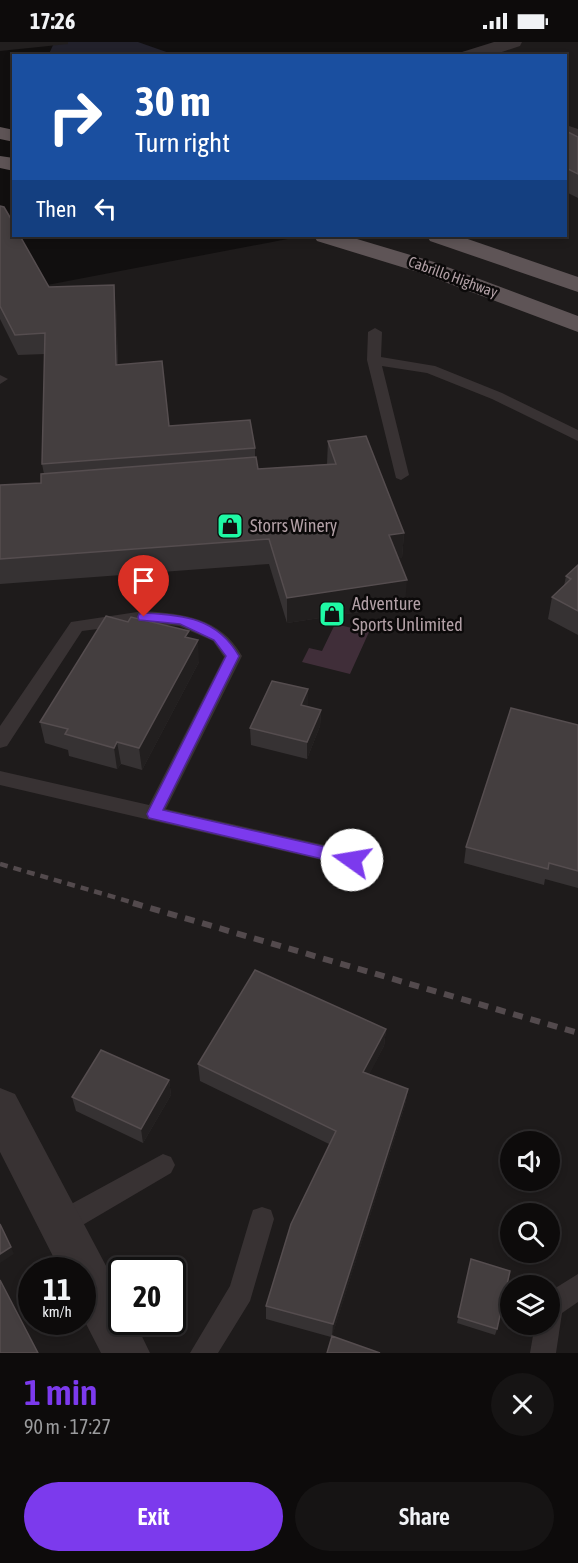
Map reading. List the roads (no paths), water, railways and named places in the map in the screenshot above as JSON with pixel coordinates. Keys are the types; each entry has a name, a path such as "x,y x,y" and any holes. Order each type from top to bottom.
{"highway":[{"name":"Cabrillo Highway","path":"329,237 426,267 578,325"},
{"name":"Cabrillo Highway","path":"441,237 578,285"}],"street":[{"path":"475,54 513,42"},
{"path":"0,1108 126,1353"}],"lane":[{"path":"375,332 374,360 401,476"},
{"path":"374,360 430,369 497,396 578,436"},
{"path":"0,741 77,626 144,617 182,620 219,636 233,656 154,814"},
{"path":"0,778 373,864"},
{"path":"60,1224 163,1165"},
{"path":"203,1353 241,1292 262,1219"},
{"path":"560,1300 578,1287"},
{"path":"543,1353 546,1335"}],"railway":[{"path":"0,864 138,904"},
{"path":"133,903 578,1033"}],"place":[{"name":"Storrs Winery","path":"230,526"},
{"name":"Adventure Sports Unlimited","path":"332,614"}]}
